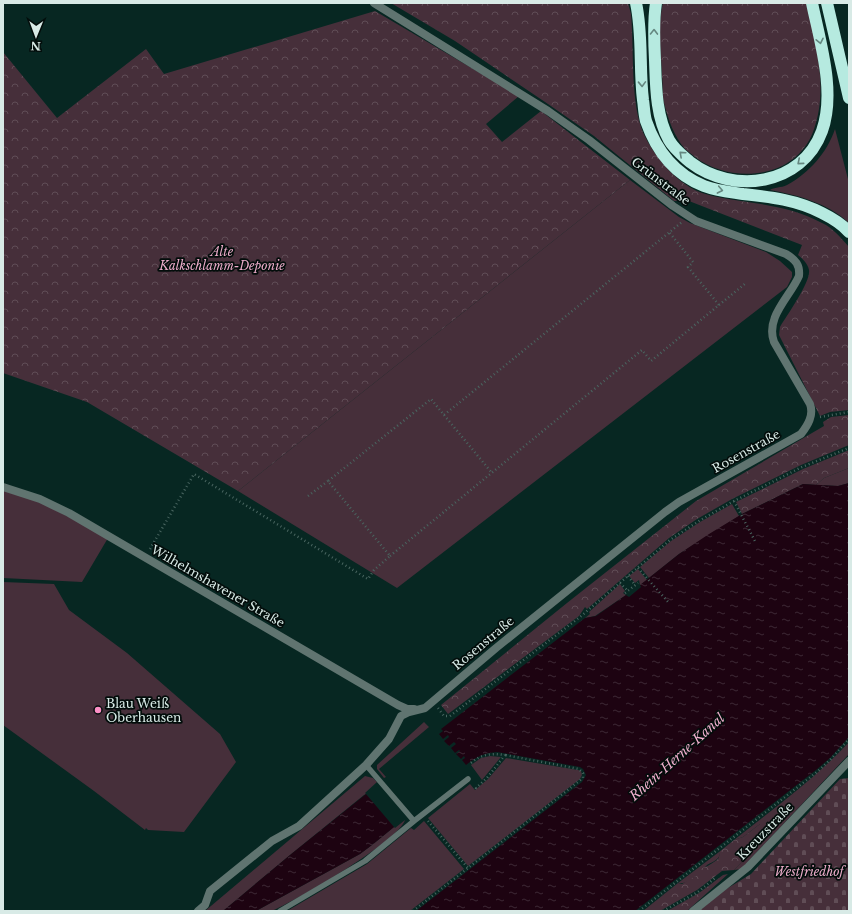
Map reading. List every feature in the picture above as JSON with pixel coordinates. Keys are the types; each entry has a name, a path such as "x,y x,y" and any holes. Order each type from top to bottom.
{"highway":[{"path":"636,3 640,38 642,89 646,119 653,137 663,155 680,172 704,186 720,191 776,198 798,203 827,216 844,226 849,232"},
{"path":"656,3 654,39 657,102 663,127 670,141 679,153 698,168 718,177 739,181 763,181 776,177 790,170 807,156 816,145 822,130 826,110 828,78 812,3"},
{"path":"827,3 849,98"}],"street":[{"name":"Grünstraße","path":"374,3 548,111 688,216 706,225 786,254 794,259 798,265 799,276 774,320 772,333 774,342 810,404 810,419"},
{"name":"Rosenstraße","path":"198,911 205,905 210,890 272,841 299,826 366,765 389,739 404,713 425,708 496,648 665,512 679,502 801,434 807,427 810,419"},
{"name":"Wilhelmshavener Straße","path":"3,487 55,505 398,706 407,709 418,709"},
{"name":"Kreuzstraße","path":"693,911 748,867 849,761"}],"lane":[{"path":"366,765 414,821"},
{"path":"280,911 365,861 422,814 468,779"}],"path":[{"path":"444,415 688,216"},
{"path":"669,232 693,262 688,267 718,305"},
{"path":"145,558 194,474 368,579 374,570 390,556 642,350 651,361 746,283"},
{"path":"308,496 431,399 492,473"},
{"path":"810,419 831,414 849,412"},
{"path":"433,701 444,716 450,716 580,617 670,540 699,520 802,467 849,448"},
{"path":"328,481 390,556"},
{"path":"734,501 756,543"},
{"path":"638,567 669,603"},
{"path":"620,583 626,592 636,584 628,576"},
{"path":"639,911 817,772 849,739"},
{"path":"413,911 583,778 584,772 579,769 497,754 485,755 475,759 471,763"},
{"path":"478,786 487,778 505,755"},
{"path":"422,814 468,868"},
{"path":"663,911 677,903"}],"green space":[{"path":"391,3 628,3 632,27 636,108 642,130 650,146 669,170 684,184 702,193 722,198 783,208 803,214 826,225 849,247 849,410 830,412 820,416 779,335 780,327 803,290 809,275 808,266 798,255 802,245 689,201 674,201 594,136 455,41"},
{"path":"663,3 807,3 817,51 821,84 820,100 818,116 813,132 804,148 792,160 778,168 761,173 744,174 727,172 710,166 685,149 672,127 663,100 660,21"},
{"name":"Alte Kalkschlamm-Deponie","path":"375,11 519,96 486,124 502,142 541,111 630,180 238,491 87,402 3,373 3,52 57,118 146,49 164,74"},
{"path":"835,129 849,183 849,223 832,210 822,205 791,194 770,190 787,185 803,175 822,154 832,138"},
{"path":"630,180 679,217 690,223 766,252 780,261 792,272 792,277 787,287 397,588 238,491"},
{"path":"849,415 849,445 801,465 732,499 697,519 669,538 587,609 585,607 579,616 448,714 441,705 696,501 824,426 823,422 831,417"},
{"path":"849,450 849,468 824,478 816,485 803,484 742,514 736,502 803,469"},
{"path":"849,468 849,483 838,486 816,485 824,478"},
{"path":"3,490 39,501 108,538 82,582 3,578"},
{"path":"732,504 739,516 679,554 649,578 640,567 671,541 700,522"},
{"path":"638,569 647,580 640,585 639,580 635,583 629,576"},
{"name":"Blau Weiß Oberhausen","path":"3,582 54,584 69,610 127,653 220,734 236,762 184,832 148,830 146,828 145,830 3,725"},
{"path":"620,584 625,591 623,593 626,595 595,616 585,618 590,614 589,612"},
{"path":"424,722 429,727 379,769 386,777 384,778 377,769 377,765"},
{"path":"849,742 849,754 741,869 734,870 776,826 760,824 743,837 734,840 808,781"},
{"path":"490,756 501,757 482,780 471,765 481,758"},
{"path":"506,758 578,770 581,771 582,775 580,779 468,866 428,818 470,784 475,790 488,779"},
{"path":"365,776 373,778 377,782 365,793 366,794 223,911 205,911"},
{"name":"Westfriedhof","path":"849,778 849,911 699,911 723,891 751,874 840,779"},
{"path":"405,820 399,829 385,842 324,883 274,910 256,911 360,854"},
{"path":"424,821 464,869 410,911 287,911 367,864 411,828 414,830"},
{"path":"771,821 776,822 776,826 734,870 722,871 697,890 660,911 643,911 678,883 682,884 696,876 696,871 718,859 719,852 734,840 743,837 760,824"},
{"path":"719,852 717,859 707,865 691,880 678,883"},
{"path":"728,874 687,911 667,911 699,893 723,875"}],"water":[{"name":"Rhein-Herne-Kanal","path":"849,483 849,737 830,758 635,911 416,911 582,782 586,775 580,767 497,752 480,756 466,765 462,760 465,758 464,756 461,759 456,754 460,751 459,750 455,753 451,748 456,744 454,742 449,746 444,741 449,737 448,735 443,739 439,734 443,731 441,729 585,618 596,616 626,595 629,597 641,587 640,585 679,554 742,514 803,484 838,486"},
{"path":"366,794 394,827 360,854 256,911 223,911 290,855"}],"place":[{"name":"Blau Weiß Oberhausen","path":"98,710"}]}
